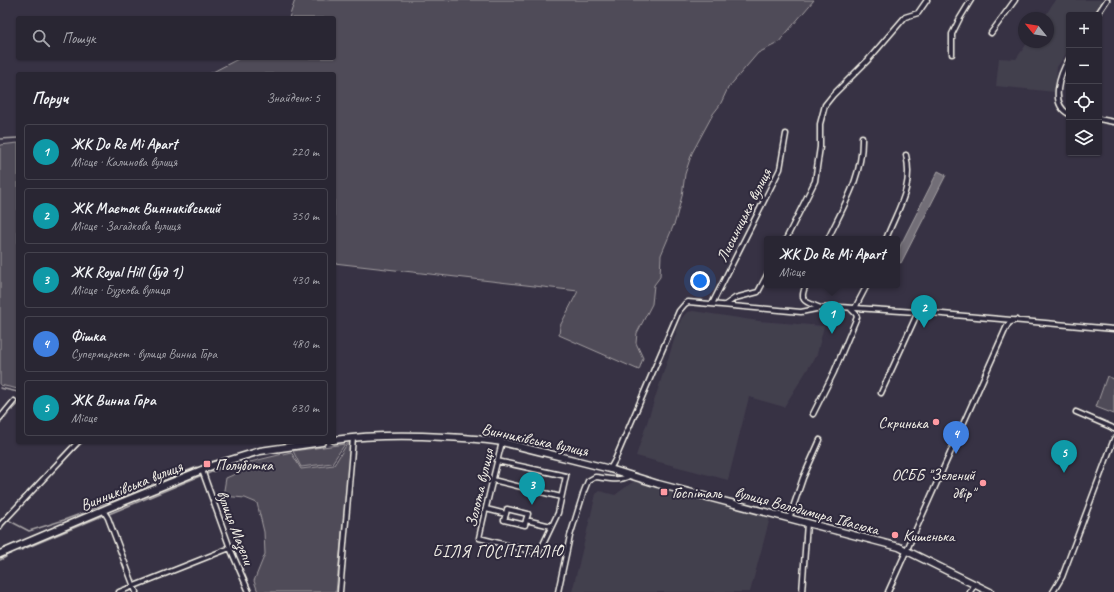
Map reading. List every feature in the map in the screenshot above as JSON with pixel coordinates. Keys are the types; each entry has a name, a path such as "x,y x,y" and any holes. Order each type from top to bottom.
{"main road":[{"name":"Винниківська вулиця","path":"336,440 389,436 485,439 610,469 631,476"},
{"name":"Винниківська вулиця","path":"0,554 202,470 260,451 308,444"},
{"name":"вулиця Володимира Івасюка","path":"631,476 906,550 990,592"}],"street":[{"path":"788,236 815,181 820,147 820,124 825,105 868,60 905,17 918,13 927,0"},
{"path":"952,54 952,34 971,0"},
{"path":"991,33 1015,0"},
{"path":"1099,12 1107,0"},
{"path":"1066,66 1060,79 1058,95 1060,107 1066,112"},
{"path":"1102,120 1114,122"},
{"name":"Лисиницька вулиця","path":"712,304 780,169 786,134"},
{"path":"830,236 849,197 857,176 861,159 862,137"},
{"path":"887,236 907,188 908,163 906,155"},
{"path":"725,305 735,298 758,292 764,281"},
{"path":"805,288 802,294 804,300 821,308"},
{"path":"855,308 865,288"},
{"path":"610,469 679,311 688,302 802,312 821,308 855,308 1016,319 1114,328"},
{"path":"813,414 834,372 858,317 850,308"},
{"path":"881,394 918,312"},
{"path":"888,592 1006,328 1009,323 1016,319"},
{"path":"0,418 14,402"},
{"path":"1076,412 1112,426 1114,429"},
{"path":"340,592 353,438"},
{"path":"1053,592 1062,577 1114,438"},
{"path":"790,519 803,478 820,440"},
{"name":"Золота вулиця","path":"502,442 479,538 540,553 551,526"},
{"path":"0,524 76,444"},
{"path":"497,460 566,476 558,513 551,526 526,520"},
{"name":"вулиця Мазепи","path":"202,470 230,548 249,592"},
{"path":"558,592 570,536 588,481 594,477 624,479 631,476"},
{"path":"492,480 561,497"},
{"path":"486,509 506,514"},
{"path":"507,509 528,514 525,526 504,520 506,514 507,509"},
{"path":"103,510 112,529 136,592"},
{"path":"802,592 807,523"},
{"path":"119,592 230,548"},
{"path":"970,592 975,584"}],"shaded area":[{"path":"295,0 814,0 778,43 758,53 728,88 720,105 713,114 692,153 685,174 682,196 675,222 661,255 660,277 654,285 652,304 637,333 636,343 643,358 639,370 559,335 560,326 578,291 336,263 336,72 213,72 236,60 336,60 336,16 290,16"},
{"path":"1055,0 1102,0 1094,12 1066,12 1066,54 1057,67 1055,92 996,86 999,58 1016,59 1024,48 1054,48 1054,12 1048,12"},
{"path":"16,143 16,389 0,385 0,145"},
{"path":"938,171 946,175 901,263 900,246"},
{"path":"693,311 759,321 824,326 817,354 784,407 749,397 728,480 636,456 681,319 687,312"},
{"path":"1107,376 1114,379 1114,414 1096,407"},
{"path":"345,444 332,463 301,467 293,451"},
{"path":"347,444 351,444 336,592 258,592 254,581 265,554 264,532 257,503 245,498 223,496 226,478 240,472 238,465 291,452 301,469 334,465"},
{"path":"634,481 770,518 750,592 572,592 596,494 600,491 615,495"}],"waterway":[{"path":"0,139 16,138"},
{"path":"0,388 16,392"},
{"path":"12,410 16,405"},
{"path":"5,418 8,414"},
{"path":"22,505 67,456 81,444"},
{"path":"207,474 240,460"},
{"path":"91,509 197,467"},
{"path":"109,514 200,476"},
{"path":"10,517 8,520 29,531 83,513"},
{"path":"19,551 102,516"},
{"path":"0,560 6,557"}],"place":[{"name":"ЖК Маєток Винниківський","path":"924,328"},
{"name":"ЖК Do Re Mi Apart","path":"832,334"},
{"name":"Скринька","path":"936,422"},
{"name":"Фішка","path":"956,454"},
{"name":"Полуботка","path":"207,464"},
{"name":"ЖК Винна Гора","path":"1064,473"},
{"name":"ОСББ \"Зелений двір\"","path":"983,483"},
{"name":"Госпіталь","path":"664,492"},
{"name":"ЖК Royal Hill (буд 1)","path":"532,505"},
{"name":"Кишенька","path":"895,535"}],"district":[{"name":"БІЛЯ ГОСПІТАЛЮ","path":"498,551"}]}
